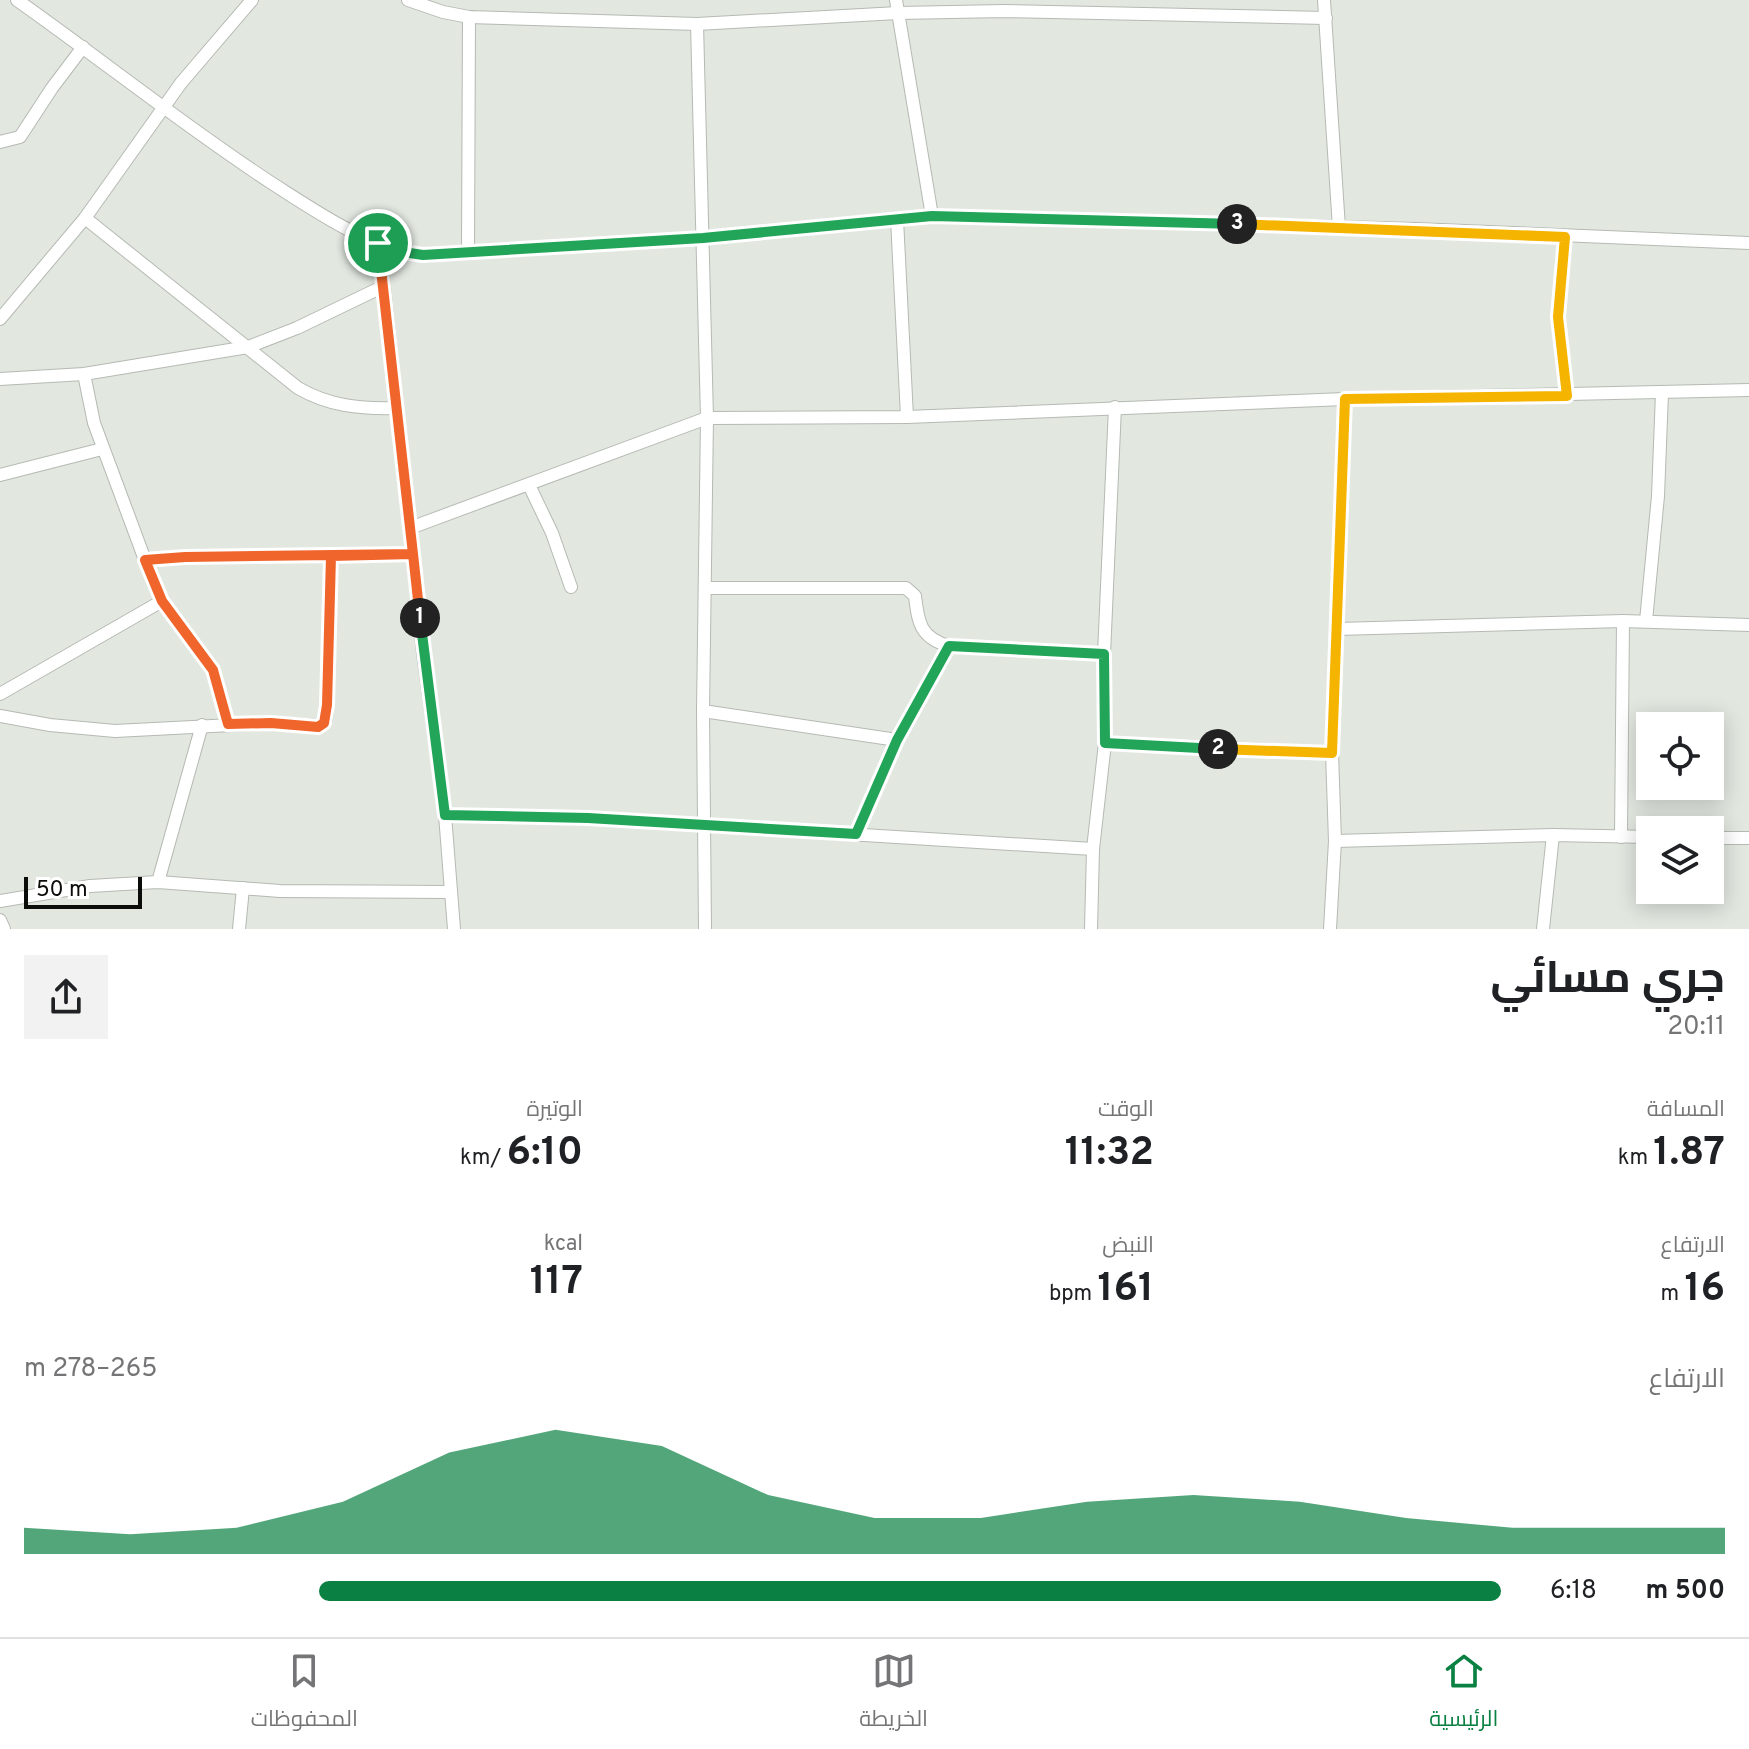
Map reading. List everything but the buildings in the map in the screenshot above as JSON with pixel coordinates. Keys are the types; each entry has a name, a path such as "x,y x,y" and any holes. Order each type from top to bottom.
{"street":[{"path":"17,0 162,107 292,196 361,237 403,252 423,255 703,238 932,216 1148,220 1749,243"},
{"path":"0,319 85,218 162,107 252,0"},
{"path":"408,0 469,17 697,24 897,6 1103,6 1326,18"},
{"path":"1324,0 1339,228"},
{"path":"897,6 932,216"},
{"path":"468,251 469,17"},
{"path":"697,24 707,418 703,711 705,929"},
{"path":"0,142 20,137 83,47"},
{"path":"85,218 298,388 312,396 355,408 396,408"},
{"path":"897,219 907,417"},
{"path":"1565,237 1558,317 1567,396"},
{"path":"378,243 445,815 454,929"},
{"path":"0,379 84,374 248,347 297,328 384,286"},
{"path":"84,374 91,414 102,449 145,560 162,601 213,670 228,724"},
{"path":"410,528 707,418 907,417 1345,399 1749,390"},
{"path":"1646,621 1658,496 1662,393"},
{"path":"1330,929 1335,841 1332,753 1345,399"},
{"path":"1091,929 1093,849 1105,743 1104,654 1115,407"},
{"path":"0,475 102,449"},
{"path":"529,485 552,533 571,587"},
{"path":"145,560 413,554"},
{"path":"0,716 50,725 115,731 271,723 318,727 324,723 327,705 331,556"},
{"path":"705,588 906,588 915,596 916,617 922,627 933,640 949,646 1104,654"},
{"path":"0,694 162,601"},
{"path":"1621,837 1623,621"},
{"path":"1338,629 1623,621 1749,625"},
{"path":"856,834 897,740 949,646"},
{"path":"703,711 897,740"},
{"path":"158,882 202,725"},
{"path":"1105,743 1332,753"},
{"path":"445,815 703,824 1093,849"},
{"path":"1543,929 1553,835"},
{"path":"1335,841 1553,835 1636,837"},
{"path":"1724,838 1749,838"},
{"path":"0,901 90,886 158,882 307,892 451,892"},
{"path":"239,929 243,888"},
{"path":"0,920 4,929"}],"route":[{"path":"378,243 413,554 145,560 162,601 213,670 228,724 271,723 318,727 325,721 327,711 331,556 413,554 445,815 588,818 856,834 897,740 949,646 1104,654 1105,743 1332,753 1345,399 1567,396 1558,317 1565,237 1148,220 932,216 703,238 423,255 378,243"}]}
